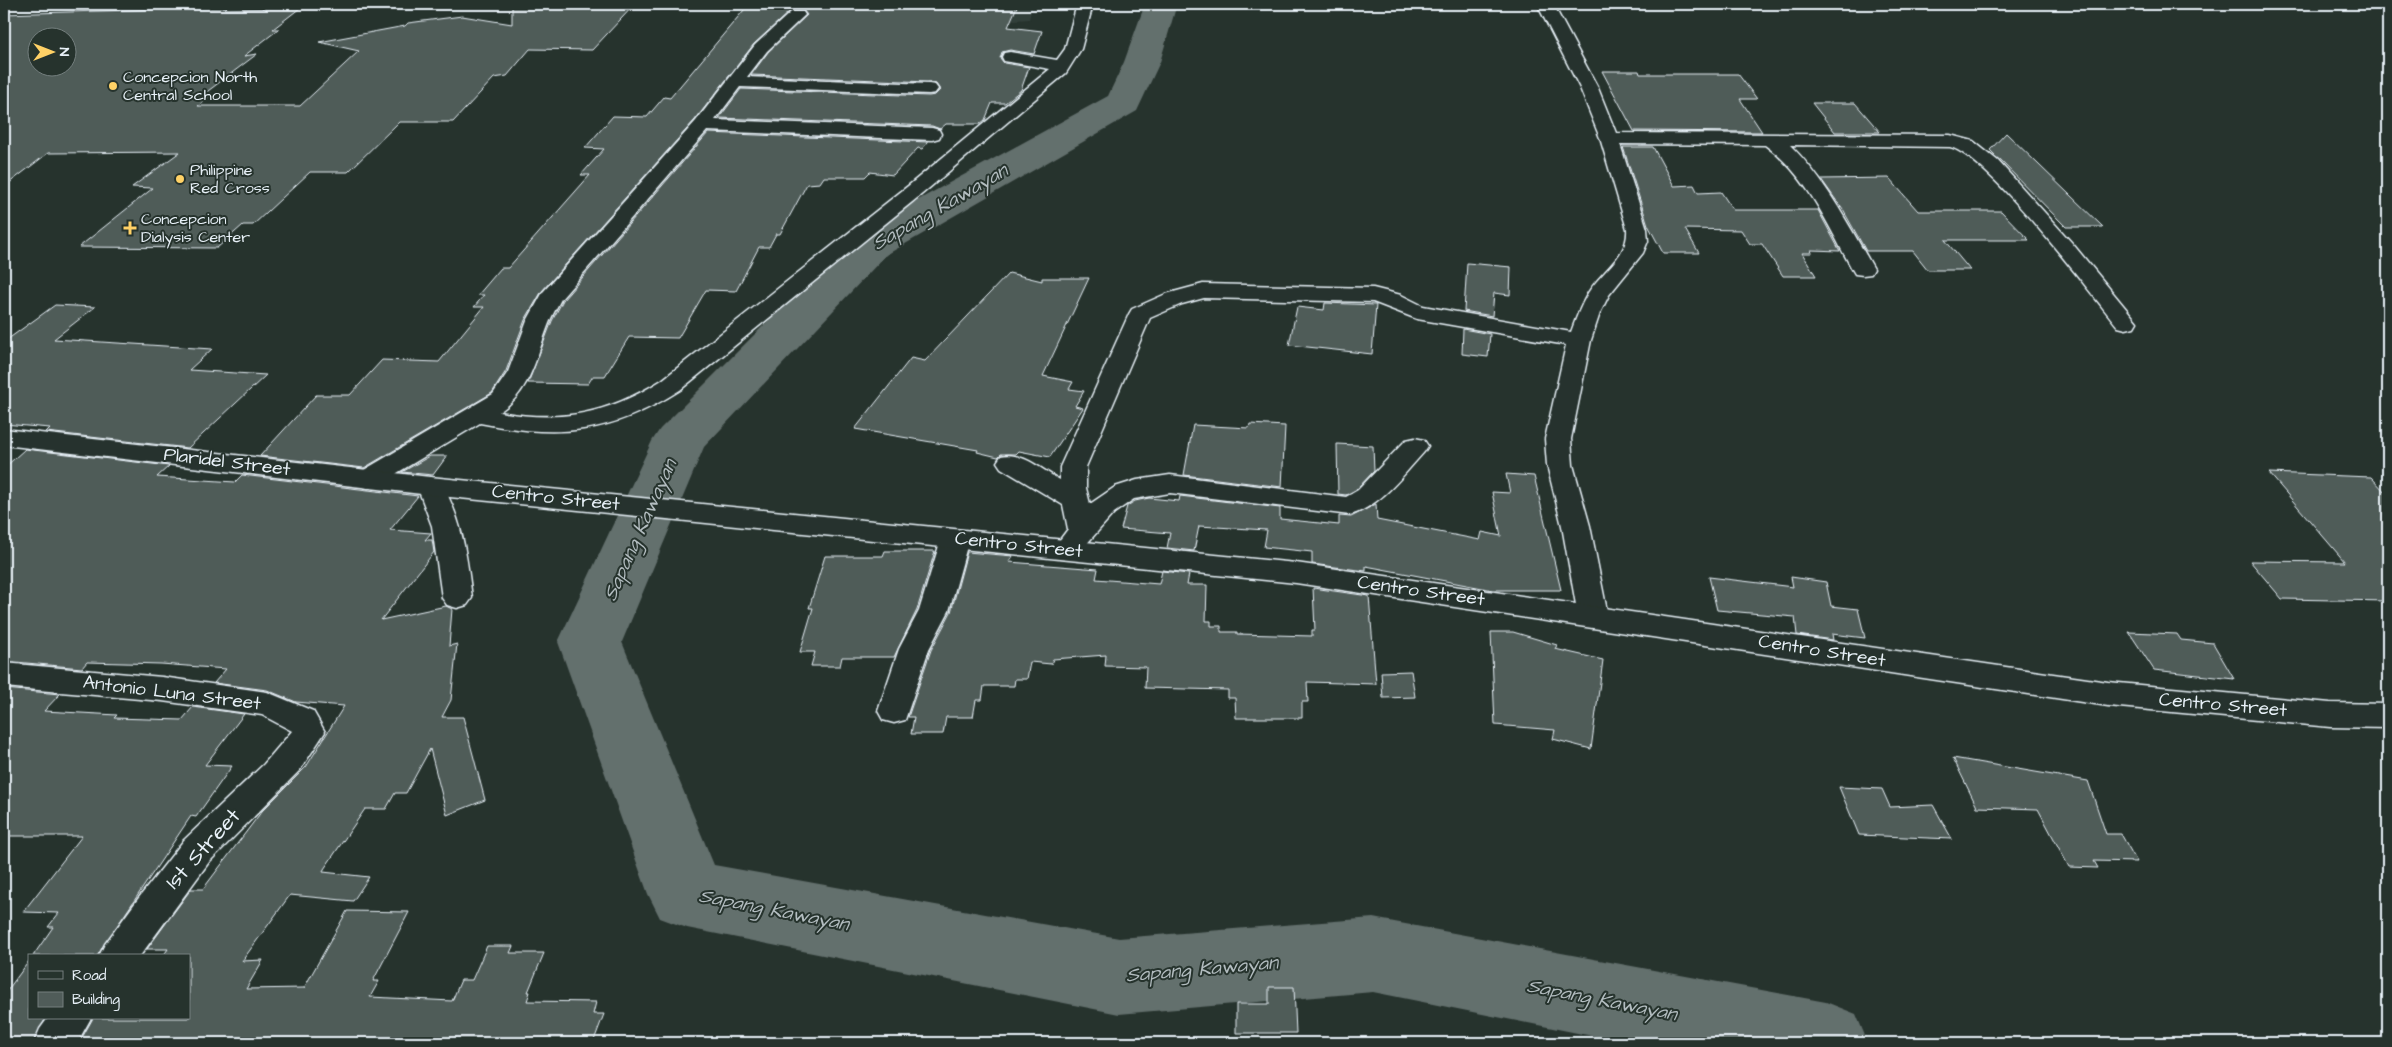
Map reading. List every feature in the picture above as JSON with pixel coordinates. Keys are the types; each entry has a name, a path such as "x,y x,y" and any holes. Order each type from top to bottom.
{"street":[{"path":"477,414 543,425 588,421 627,411 647,401 671,385 915,190 1062,66 1073,49 1085,4"},
{"path":"1545,4 1589,88 1608,138 1637,229 1638,241 1632,253 1599,293 1588,313 1578,340 1558,439 1560,465 1576,526 1593,616"},
{"path":"368,478 502,399 513,388 524,369 539,320 552,297 702,125 761,48 797,15"},
{"path":"1010,57 1062,66"},
{"path":"736,82 929,89"},
{"path":"702,125 932,134"},
{"path":"1608,138 1950,141 1966,145 1991,165 2025,202 2065,247 2126,322"},
{"path":"1769,139 1790,153 1801,168 1864,269"},
{"path":"1074,540 1076,501 1074,467 1140,314 1174,299 1203,291 1373,295 1393,300 1417,312 1578,340"},
{"name":"Plaridel Street","path":"4,437 440,486"},
{"path":"1074,540 1112,498 1141,486 1170,484 1350,506 1367,496 1415,446"},
{"path":"1010,462 1076,501"},
{"path":"440,486 441,507 452,555 457,598"},
{"name":"Centro Street","path":"440,486 955,539 1074,540 2108,694 2330,715 2388,716"},
{"path":"894,711 914,649 934,611 955,539"},
{"name":"Antonio Luna Street","path":"4,675 162,689 267,704 302,720 309,732 298,750"},
{"name":"1st Street","path":"119,954 156,902 209,838 298,750"},
{"path":"54,1043 71,1020"}],"shaded area":[{"path":"549,4 1033,4 1029,19 1015,20"}],"building":[{"path":"512,4 635,4 592,50 530,49 507,76 494,78 453,122 399,122 348,172 310,172 253,225 243,225 217,248 79,247 153,188 132,187 180,152 48,153 4,187 4,14 227,7 225,9 300,8 273,29 279,29 244,56 257,54 204,94 212,94 198,106 300,106 359,51 319,42 405,26 408,23 462,16 512,24"},
{"path":"749,4 1018,4 1008,27 1042,31 1034,54 1010,50 1002,52 1000,58 1004,63 1029,67 1021,90 1005,103 992,103 985,120 980,124 946,124 940,129 932,126 719,118 741,89 929,96 935,95 940,90 936,84 929,82 751,75 768,52 807,15 803,10 790,11 754,44 695,120 542,291 525,320 506,371 492,393 364,468 260,456 316,395 350,395 382,360 439,362 484,307 474,307 484,295 478,295 501,268 508,268 590,175 581,175 604,149 585,148 613,116 647,117 664,97 670,98"},
{"path":"1602,71 1639,71 1640,74 1738,74 1757,99 1740,99 1762,132 1634,131"},
{"path":"1812,103 1855,103 1880,132 1835,132"},
{"path":"708,133 928,142 922,149 918,148 893,175 870,172 865,177 824,177 820,183 807,184 780,234 776,234 769,247 759,247 736,291 706,290 678,338 629,337 605,376 593,376 588,384 528,383 552,321 563,300"},
{"path":"2006,133 2103,227 2066,227 1990,150"},
{"path":"1623,147 1653,147 1674,186 1694,185 1698,193 1721,192 1733,210 1818,210 1840,251 1811,250 1812,253 1802,253 1816,276 1783,276 1762,244 1750,244 1741,230 1685,229 1699,253 1663,253 1648,225"},
{"path":"1889,178 1918,211 2001,211 2029,240 1945,240 1970,270 1928,270 1913,251 1866,251 1843,210 1821,179"},
{"path":"1467,263 1511,267 1510,295 1494,293 1492,316 1464,311"},
{"path":"1009,273 1042,281 1042,278 1089,278 1043,376 1073,382 1069,389 1084,391 1075,406 1083,408 1050,457 1019,451 1016,454 1001,454 998,457 977,452 978,450 855,429 911,358 925,361"},
{"path":"1325,303 1376,305 1372,354 1289,345 1297,307 1324,310"},
{"path":"55,305 95,307 54,339 212,349 189,370 266,375 188,448 46,432 50,428 4,424 4,342"},
{"path":"1463,329 1490,334 1488,357 1462,354"},
{"path":"1250,424 1285,426 1282,487 1184,475 1193,425 1249,428"},
{"path":"1337,444 1373,446 1374,471 1357,489 1346,495 1338,494"},
{"path":"25,449 169,466 157,477 235,482 242,475 418,496 390,530 431,533 425,540 432,540 434,552 381,620 446,606 452,609 449,646 457,644 451,700 442,717 463,717 485,800 447,815 430,749 406,793 395,793 386,809 365,809 324,869 323,872 369,877 353,901 290,895 242,961 263,960 246,989 304,988 347,911 409,912 373,981 379,981 370,997 452,1001 461,980 472,980 487,946 513,946 510,953 544,953 528,992 530,992 527,1001 596,1002 593,1014 604,1014 593,1043 79,1043 92,1020 190,1020 190,954 164,954 168,949 147,949 191,889 203,889 262,811 306,767 344,706 296,702 267,690 214,683 226,669 161,664 87,662 82,668 4,661 4,468"},
{"path":"430,456 447,456 433,475 402,472"},
{"path":"2269,473 2371,477 2388,495 2388,601 2282,599 2250,561 2345,562"},
{"path":"1506,474 1534,476 1561,590 1493,590 1366,566 1366,571 1312,564 1312,552 1264,547 1267,530 1199,526 1194,551 1167,548 1170,533 1121,529 1127,506 1135,501 1149,498 1179,501 1180,496 1280,508 1280,519 1339,525 1339,516 1351,517 1376,504 1377,520 1480,540 1482,532 1501,536 1492,492 1510,493"},
{"path":"885,551 935,551 917,610 894,657 842,657 840,666 811,666 815,652 800,652 813,608 809,608 825,556 883,556"},
{"path":"967,552 1013,556 1009,562 1098,569 1096,579 1159,584 1162,571 1189,574 1187,585 1207,585 1206,621 1211,621 1211,626 1221,626 1221,632 1237,632 1237,634 1312,636 1312,630 1315,630 1313,588 1369,596 1376,684 1307,682 1308,702 1302,702 1302,718 1236,718 1235,698 1228,698 1228,690 1145,688 1146,667 1105,666 1106,655 1053,659 1051,664 1030,662 1027,679 1015,679 1014,686 984,686 982,700 976,700 973,717 946,717 943,734 911,734 914,717 908,717 931,650 951,612"},
{"path":"1709,577 1793,587 1791,577 1826,582 1831,606 1858,609 1865,638 1832,634 1833,640 1797,635 1795,617 1717,610"},
{"path":"1491,632 1513,632 1557,645 1555,649 1603,660 1591,749 1553,739 1555,730 1495,725"},
{"path":"2129,632 2177,634 2181,640 2213,643 2234,679 2154,670"},
{"path":"1411,671 1415,697 1383,698 1381,672"},
{"path":"4,689 60,694 44,711 117,715 114,718 182,720 193,707 244,714 205,765 232,766 196,817 191,816 98,954 34,954 53,927 48,927 59,913 23,912 82,836 4,836"},
{"path":"1953,758 2088,781 2106,834 2121,834 2137,862 2094,861 2098,868 2069,867 2038,809 1977,807"},
{"path":"1839,787 1882,789 1890,807 1933,805 1952,839 1859,835"},
{"path":"28,962 28,1020 45,1020 32,1043 4,1043 4,995"},
{"path":"1269,987 1294,987 1296,1033 1236,1033 1236,1004 1269,1004"}],"waterway":[{"name":"Sapang Kawayan","path":"1161,4 1142,62 1124,103 870,245 679,441 590,642 687,894 1119,976 1373,955 1826,1043"}],"place":[{"name":"Concepcion North Central School","path":"113,86"},
{"name":"Philippine Red Cross","path":"180,179"},
{"name":"Concepcion Dialysis Center","path":"130,228"}]}
